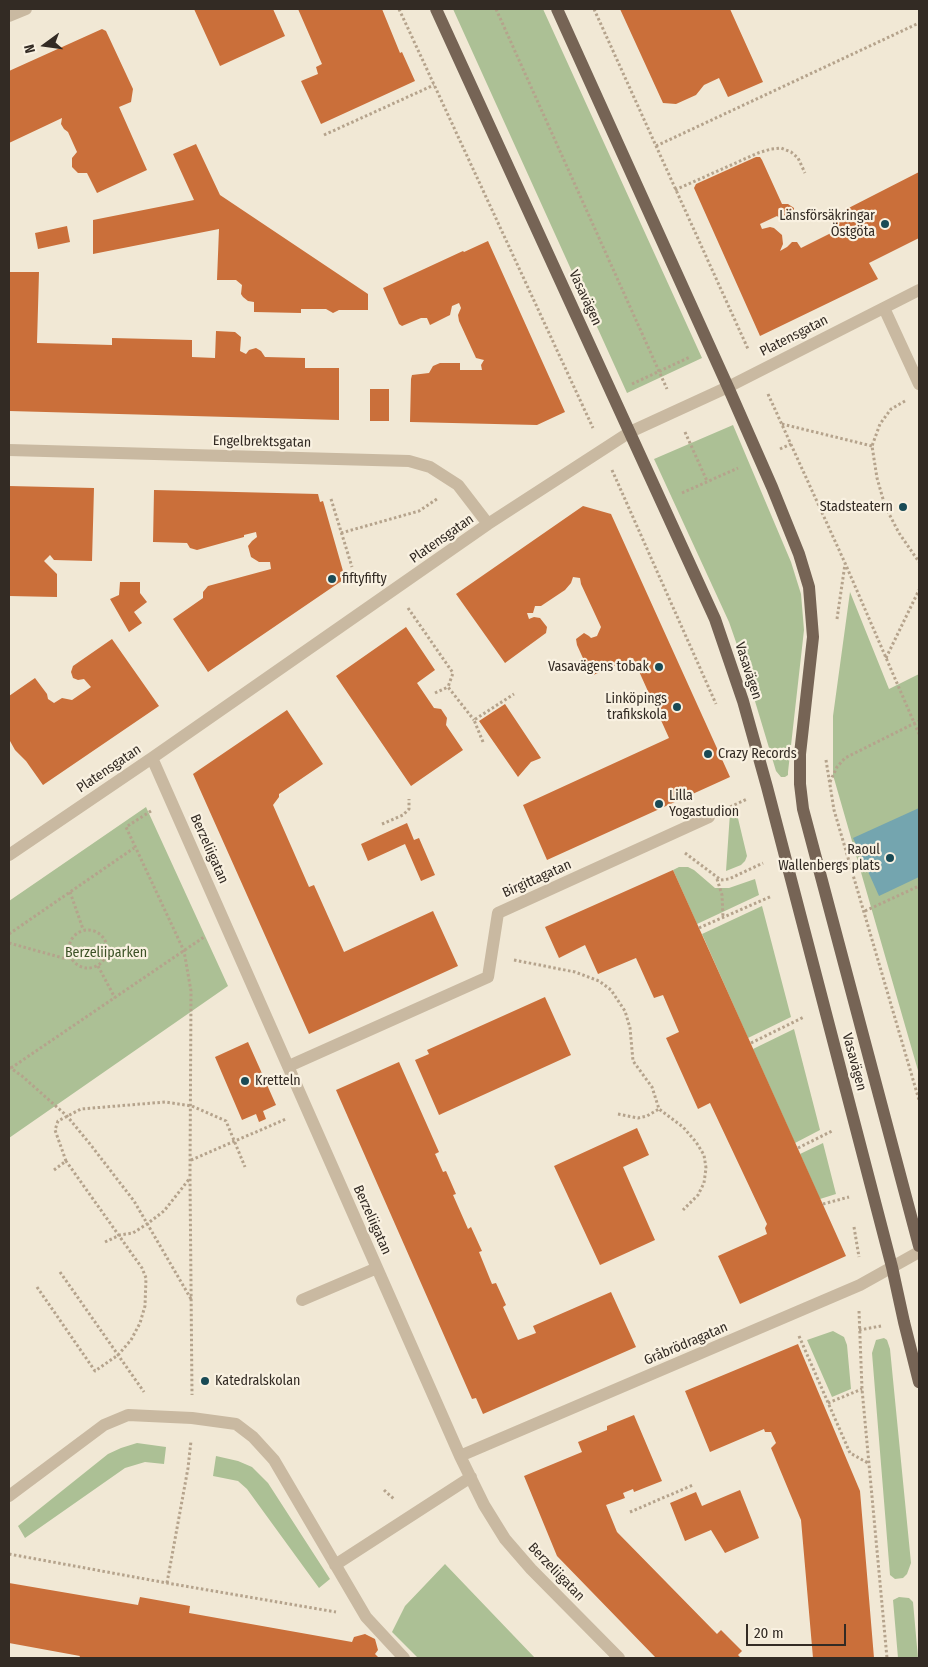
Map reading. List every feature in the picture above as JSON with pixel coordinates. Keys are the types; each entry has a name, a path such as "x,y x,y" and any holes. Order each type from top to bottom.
{"main road":[{"name":"Vasavägen","path":"436,9 715,619 743,701 767,787 892,1268 919,1382"},
{"name":"Vasavägen","path":"557,9 759,458 799,554 809,587 813,638 800,754 800,784 803,809 919,1246"}],"street":[{"path":"9,16 26,9"},
{"name":"Platensgatan","path":"9,855 488,524 630,432 728,387 919,290"},
{"path":"884,308 919,384"},
{"name":"Engelbrektsgatan","path":"9,450 408,461 430,467 458,485 488,524"},
{"name":"Berzeliigatan","path":"152,758 460,1456 484,1505 504,1539 619,1658"},
{"name":"Birgittagatan","path":"289,1066 488,977 498,914 709,817"},
{"name":"Gråbrödragatan","path":"460,1456 860,1285 919,1252"},
{"path":"302,1300 377,1268"},
{"path":"9,1496 104,1425 128,1415 192,1418 236,1424 253,1436 274,1460 366,1617 404,1658"},
{"path":"335,1565 471,1477"}],"path":[{"path":"399,9 584,407 719,709"},
{"path":"496,9 707,481"},
{"path":"594,9 845,563 919,734"},
{"path":"656,146 919,23"},
{"path":"324,135 434,85"},
{"path":"675,190 771,149 780,148 791,152 798,158 805,173"},
{"path":"584,407 740,334"},
{"path":"913,397 891,409 880,424 872,446 877,478 885,506 899,533 919,562"},
{"path":"782,424 872,446"},
{"path":"633,515 791,444"},
{"path":"341,533 419,511 458,485"},
{"path":"331,499 352,567"},
{"path":"395,590 454,673 448,687 436,693"},
{"path":"886,658 919,590"},
{"path":"448,687 474,720 483,742"},
{"path":"474,720 514,694"},
{"path":"919,721 845,758 837,767 829,783 834,810 919,1100"},
{"path":"170,799 126,827 134,848 184,951 191,991 192,1418"},
{"path":"382,824 403,815 409,809 409,799"},
{"path":"666,837 717,879 729,879 766,861 768,870"},
{"path":"9,934 134,848"},
{"path":"717,879 722,895 723,918"},
{"path":"865,911 919,886"},
{"path":"70,892 82,929"},
{"path":"699,928 774,895 776,904"},
{"path":"192,1299 134,1201 67,1116 22,1076 9,1068 225,922"},
{"path":"82,929 94,930 103,936 107,946 106,958 98,966 88,969 77,966 70,958 68,949 69,940 82,929"},
{"path":"9,943 62,958 70,958"},
{"path":"492,955 575,972 599,980 611,990 625,1011 630,1028 633,1061 652,1087 659,1109 683,1127 704,1155 706,1168 704,1183 698,1195 683,1210"},
{"path":"98,966 115,998"},
{"path":"801,1008 806,1027"},
{"path":"751,1043 804,1017"},
{"path":"37,1287 95,1371 118,1355 131,1340 140,1323 145,1306 146,1278 142,1268 66,1161 56,1130 58,1121 81,1109 165,1102 192,1106 226,1121 245,1166"},
{"path":"618,1114 638,1118 648,1116 659,1109"},
{"path":"191,1160 308,1110"},
{"path":"830,1122 834,1140"},
{"path":"798,1148 832,1131"},
{"path":"54,1170 66,1161"},
{"path":"105,1242 120,1235 134,1233 164,1211 190,1177"},
{"path":"823,1204 848,1197 850,1205"},
{"path":"854,1222 859,1248 859,1330 862,1389 887,1658"},
{"path":"60,1272 131,1374"},
{"path":"790,1315 850,1453 869,1463"},
{"path":"828,1403 862,1389"},
{"path":"167,1583 190,1451"},
{"path":"630,1512 693,1485"},
{"path":"9,1554 366,1617"}],"green space":[{"path":"453,9 543,9 702,358 627,393"},
{"path":"733,425 791,562 801,594 804,630 788,775 785,777 781,777 776,771 729,622 654,459"},
{"path":"850,592 889,689 919,674 919,1074 833,775 833,716"},
{"name":"Berzeliiparken","path":"146,807 228,986 9,1138 9,901"},
{"path":"736,810 747,856 741,865 726,871 730,813"},
{"path":"679,867 688,867 694,870 715,888 729,888 755,879 759,895 697,924 673,870"},
{"path":"762,906 791,1017 748,1038 702,934"},
{"path":"794,1029 820,1130 795,1143 753,1049"},
{"path":"823,1143 836,1194 820,1199 800,1154"},
{"path":"833,1331 844,1337 847,1345 851,1389 832,1397 807,1340"},
{"path":"884,1338 887,1340 890,1349 911,1563 907,1574 903,1578 895,1579 890,1575 872,1353 876,1340"},
{"path":"137,1443 166,1447 164,1464 145,1462 125,1468 25,1538 18,1526 108,1454"},
{"path":"216,1456 238,1461 252,1467 268,1483 330,1579 319,1588 247,1489 238,1481 213,1476"},
{"path":"445,1564 535,1658 418,1658 392,1632 405,1606"},
{"path":"899,1597 909,1598 913,1602 918,1658 898,1658 893,1600"}],"water":[{"name":"Raoul Wallenbergs plats","path":"919,808 919,877 879,896 853,838"}],"building":[{"path":"194,9 273,9 285,36 220,66"},
{"path":"298,9 382,9 400,53 402,52 415,81 321,124 301,81 318,74 316,67 322,64"},
{"path":"620,9 730,9 763,82 728,97 719,78 704,85 696,95 676,104 663,103"},
{"path":"102,29 106,31 133,89 131,102 119,107 147,170 97,193 87,173 78,173 72,167 72,158 77,152 68,132 61,124 62,118 9,143 9,71"},
{"path":"196,144 220,195 368,294 368,310 339,310 333,313 326,309 301,309 301,313 254,312 254,302 248,301 241,294 242,285 236,280 217,280 219,229 93,254 93,220 194,200 173,154"},
{"path":"756,157 760,157 762,160 782,204 788,204 794,208 794,215 789,221 783,221 777,216 760,224 762,229 774,228 782,235 783,244 780,251 792,242 797,242 801,248 837,230 831,217 919,172 919,238 869,263 878,279 760,336 694,188 696,184"},
{"path":"67,226 70,242 38,249 35,233"},
{"path":"488,241 565,412 537,425 410,422 412,375 429,373 433,366 440,363 460,363 460,370 482,370 481,365 484,360 476,358 459,321 458,315 461,308 459,303 452,306 450,315 430,325 427,318 421,318 402,326 399,324 383,288"},
{"path":"9,272 39,272 37,343 112,345 112,338 192,340 192,357 215,358 216,331 235,332 241,337 240,351 246,354 249,350 256,348 265,357 305,358 305,368 339,368 339,420 9,411"},
{"path":"370,389 389,389 389,421 370,421"},
{"path":"9,486 94,488 92,561 54,560 50,555 44,561 57,574 57,597 9,596"},
{"path":"154,490 318,494 320,502 323,501 343,571 340,572 343,580 208,672 173,619 203,598 203,592 208,586 271,569 270,562 259,562 251,557 248,546 257,537 256,532 197,550 190,548 187,543 153,542"},
{"path":"583,506 611,514 730,777 547,860 523,805 669,738 633,658 591,676 576,639 584,633 591,638 597,636 601,627 580,578 573,577 565,590 541,606 535,606 533,613 527,613 529,619 534,617 540,618 547,627 546,633 505,663 456,594"},
{"path":"120,582 140,582 140,593 147,602 134,612 142,623 129,632 110,599 119,595"},
{"path":"406,627 435,670 417,683 434,708 441,709 447,718 446,725 463,750 411,786 336,676"},
{"path":"112,639 159,706 43,785 10,741 9,696 35,678 47,694 48,699 54,703 62,698 72,700 91,687 84,679 78,680 73,678 71,672 73,666"},
{"path":"505,704 541,758 531,762 518,777 479,721"},
{"path":"287,710 323,764 279,794 273,805 309,887 314,885 344,952 433,911 458,966 309,1034 193,774"},
{"path":"407,823 414,840 419,838 435,875 421,881 405,844 368,861 361,844"},
{"path":"673,870 846,1256 740,1304 718,1256 767,1234 765,1228 767,1224 710,1103 698,1109 666,1038 679,1032 663,995 654,998 636,958 598,974 585,945 559,958 545,927"},
{"path":"545,997 571,1055 439,1115 415,1060 429,1054 427,1050"},
{"name":"Kretteln","path":"248,1042 276,1105 263,1111 266,1119 259,1122 256,1114 242,1120 215,1057"},
{"path":"399,1062 439,1152 435,1154 443,1172 446,1171 456,1194 453,1195 468,1229 471,1227 482,1251 479,1252 492,1284 496,1283 506,1305 503,1307 518,1340 536,1333 533,1326 611,1292 636,1347 483,1414 476,1398 472,1399 336,1090"},
{"path":"637,1128 649,1155 623,1167 655,1240 600,1265 554,1166"},
{"path":"798,1344 860,1491 874,1658 813,1658 801,1520 771,1448 776,1443 771,1432 765,1432 764,1429 710,1452 685,1391"},
{"path":"634,1415 662,1481 634,1492 633,1489 623,1493 625,1498 606,1505 617,1532 717,1634 721,1630 742,1651 738,1655 741,1658 656,1658 557,1556 524,1476 582,1452 578,1442 607,1430 607,1426"},
{"path":"740,1490 759,1538 725,1553 711,1530 685,1541 670,1503 696,1492 702,1506"},
{"path":"9,1583 138,1605 140,1597 190,1606 189,1613 352,1642 354,1637 365,1634 375,1639 378,1650 375,1654 379,1658 79,1658 80,1656 9,1643"}],"place":[{"name":"Länsförsäkringar Östgöta","path":"885,224"},
{"name":"Stadsteatern","path":"903,507"},
{"name":"fiftyfifty","path":"332,579"},
{"name":"Vasavägens tobak","path":"659,667"},
{"name":"Linköpings trafikskola","path":"677,707"},
{"name":"Crazy Records","path":"708,754"},
{"name":"Lilla Yogastudion","path":"659,804"},
{"name":"Raoul Wallenbergs plats","path":"890,858"},
{"name":"Kretteln","path":"245,1081"},
{"name":"Katedralskolan","path":"205,1381"}]}
